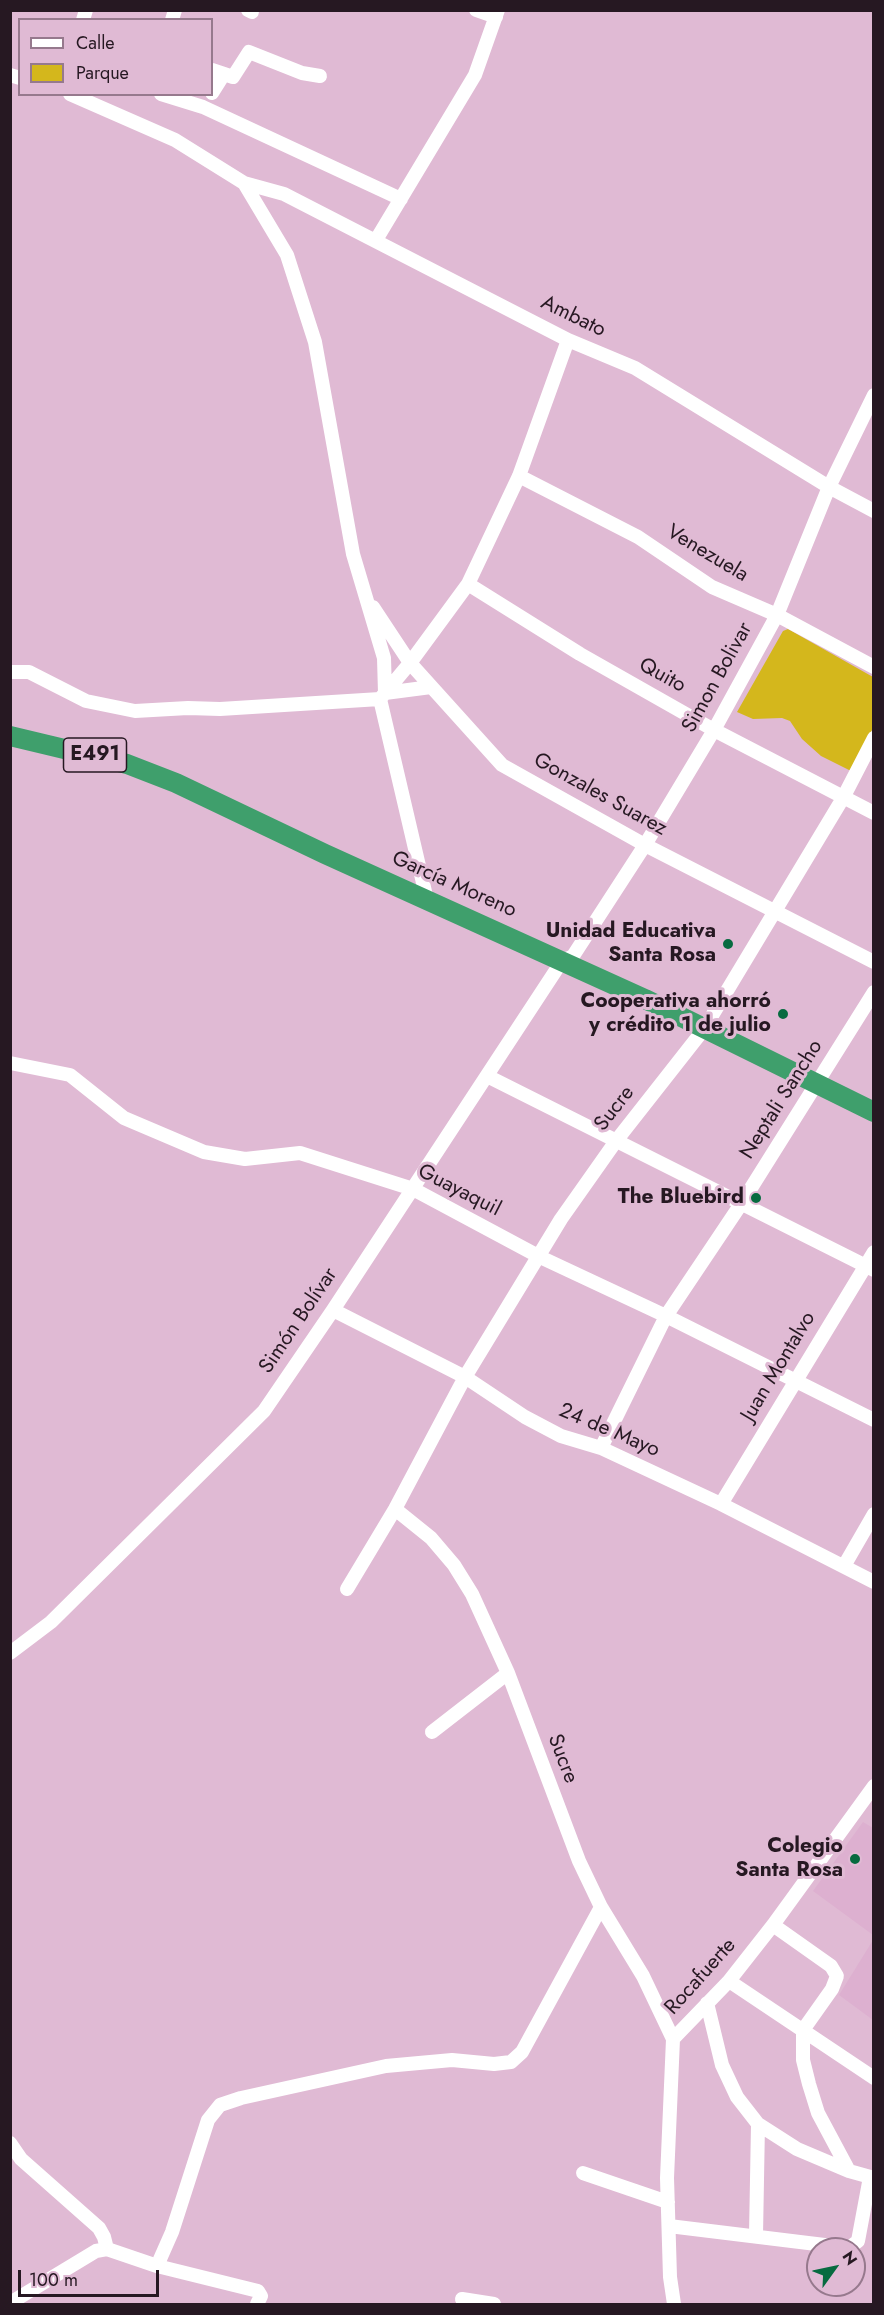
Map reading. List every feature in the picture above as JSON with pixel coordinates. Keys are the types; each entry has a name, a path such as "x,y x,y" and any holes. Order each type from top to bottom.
{"highway":[{"name":"García Moreno","path":"10,736 127,764 176,783 562,961 818,1083 873,1112"}],"street":[{"path":"376,240 475,75 497,14 476,10"},
{"path":"218,72 233,77 249,52 302,73 320,76"},
{"path":"75,96 176,140 244,183 287,255 315,342 353,554 384,658 382,696 427,900"},
{"path":"184,96 208,98 401,199"},
{"name":"Ambato","path":"244,183 284,194 568,340 635,368 829,487 873,511"},
{"path":"382,696 410,663 468,584 519,476 568,340"},
{"name":"Simon Bolivar","path":"562,961 573,956 645,845 714,730 777,615 829,487 873,395"},
{"name":"Venezuela","path":"519,476 638,537 712,587 777,615 873,668"},
{"name":"Quito","path":"468,584 580,654 714,730 873,813"},
{"name":"Gonzales Suarez","path":"364,594 410,663 502,765 645,845 873,962"},
{"path":"10,672 29,672 86,701 135,711 220,709 382,696 431,687"},
{"name":"Sucre","path":"347,1589 395,1509 465,1377 561,1220 616,1141 704,1029 843,798 873,738"},
{"name":"Simón Bolívar","path":"10,1653 51,1622 264,1411 562,961"},
{"name":"Neptali Sancho","path":"601,1448 666,1316 741,1204 873,992"},
{"name":"Guayaquil","path":"10,1064 70,1075 124,1118 204,1152 245,1159 300,1153 413,1189 540,1257 666,1316 873,1420"},
{"path":"487,1076 869,1268"},
{"name":"Juan Montalvo","path":"721,1504 795,1381 869,1268 873,1252"},
{"name":"24 de Mayo","path":"333,1310 465,1377 525,1417 561,1436 601,1448 721,1504 873,1582"},
{"name":"Sucre","path":"395,1509 431,1538 454,1565 472,1594 508,1673 579,1861 601,1907 643,1976 673,2039"},
{"path":"844,1566 873,1514"},
{"path":"432,1732 508,1673"},
{"name":"Rocafuerte","path":"674,2304 670,2277 668,2202 673,2039 729,1981 773,1925 873,1786"},
{"path":"157,2266 172,2232 208,2120 220,2105 386,2066 452,2060 494,2064 511,2062 522,2052 601,1907"},
{"path":"773,1925 831,1966 837,1976 832,1989 803,2030 803,2060 818,2113 849,2171"},
{"path":"729,1981 873,2078"},
{"path":"669,2226 849,2248 855,2246 858,2241 872,2178 796,2149 758,2124 737,2097 722,2065 707,2003"},
{"path":"756,2235 758,2124"},
{"path":"10,2144 21,2159 99,2228 107,2249"},
{"path":"583,2173 668,2202"},
{"path":"10,2303 96,2251 107,2249 157,2266 258,2291 261,2296 257,2304"},
{"path":"462,2299 494,2304"}],"shaded area":[{"name":"Colegio Santa Rosa","path":"863,1822 873,1828 873,1935 813,1891"},
{"path":"873,1940 873,2020 839,1995"}],"green space":[{"path":"788,629 873,677 873,728 851,771 821,756 802,739 790,721 782,718 753,719 737,712 783,631"}],"place":[{"name":"Unidad Educativa Santa Rosa","path":"728,944"},
{"name":"Cooperativa ahorró y crédito 1 de julio","path":"783,1014"},
{"name":"The Bluebird","path":"756,1198"},
{"name":"Colegio Santa Rosa","path":"855,1859"}]}
